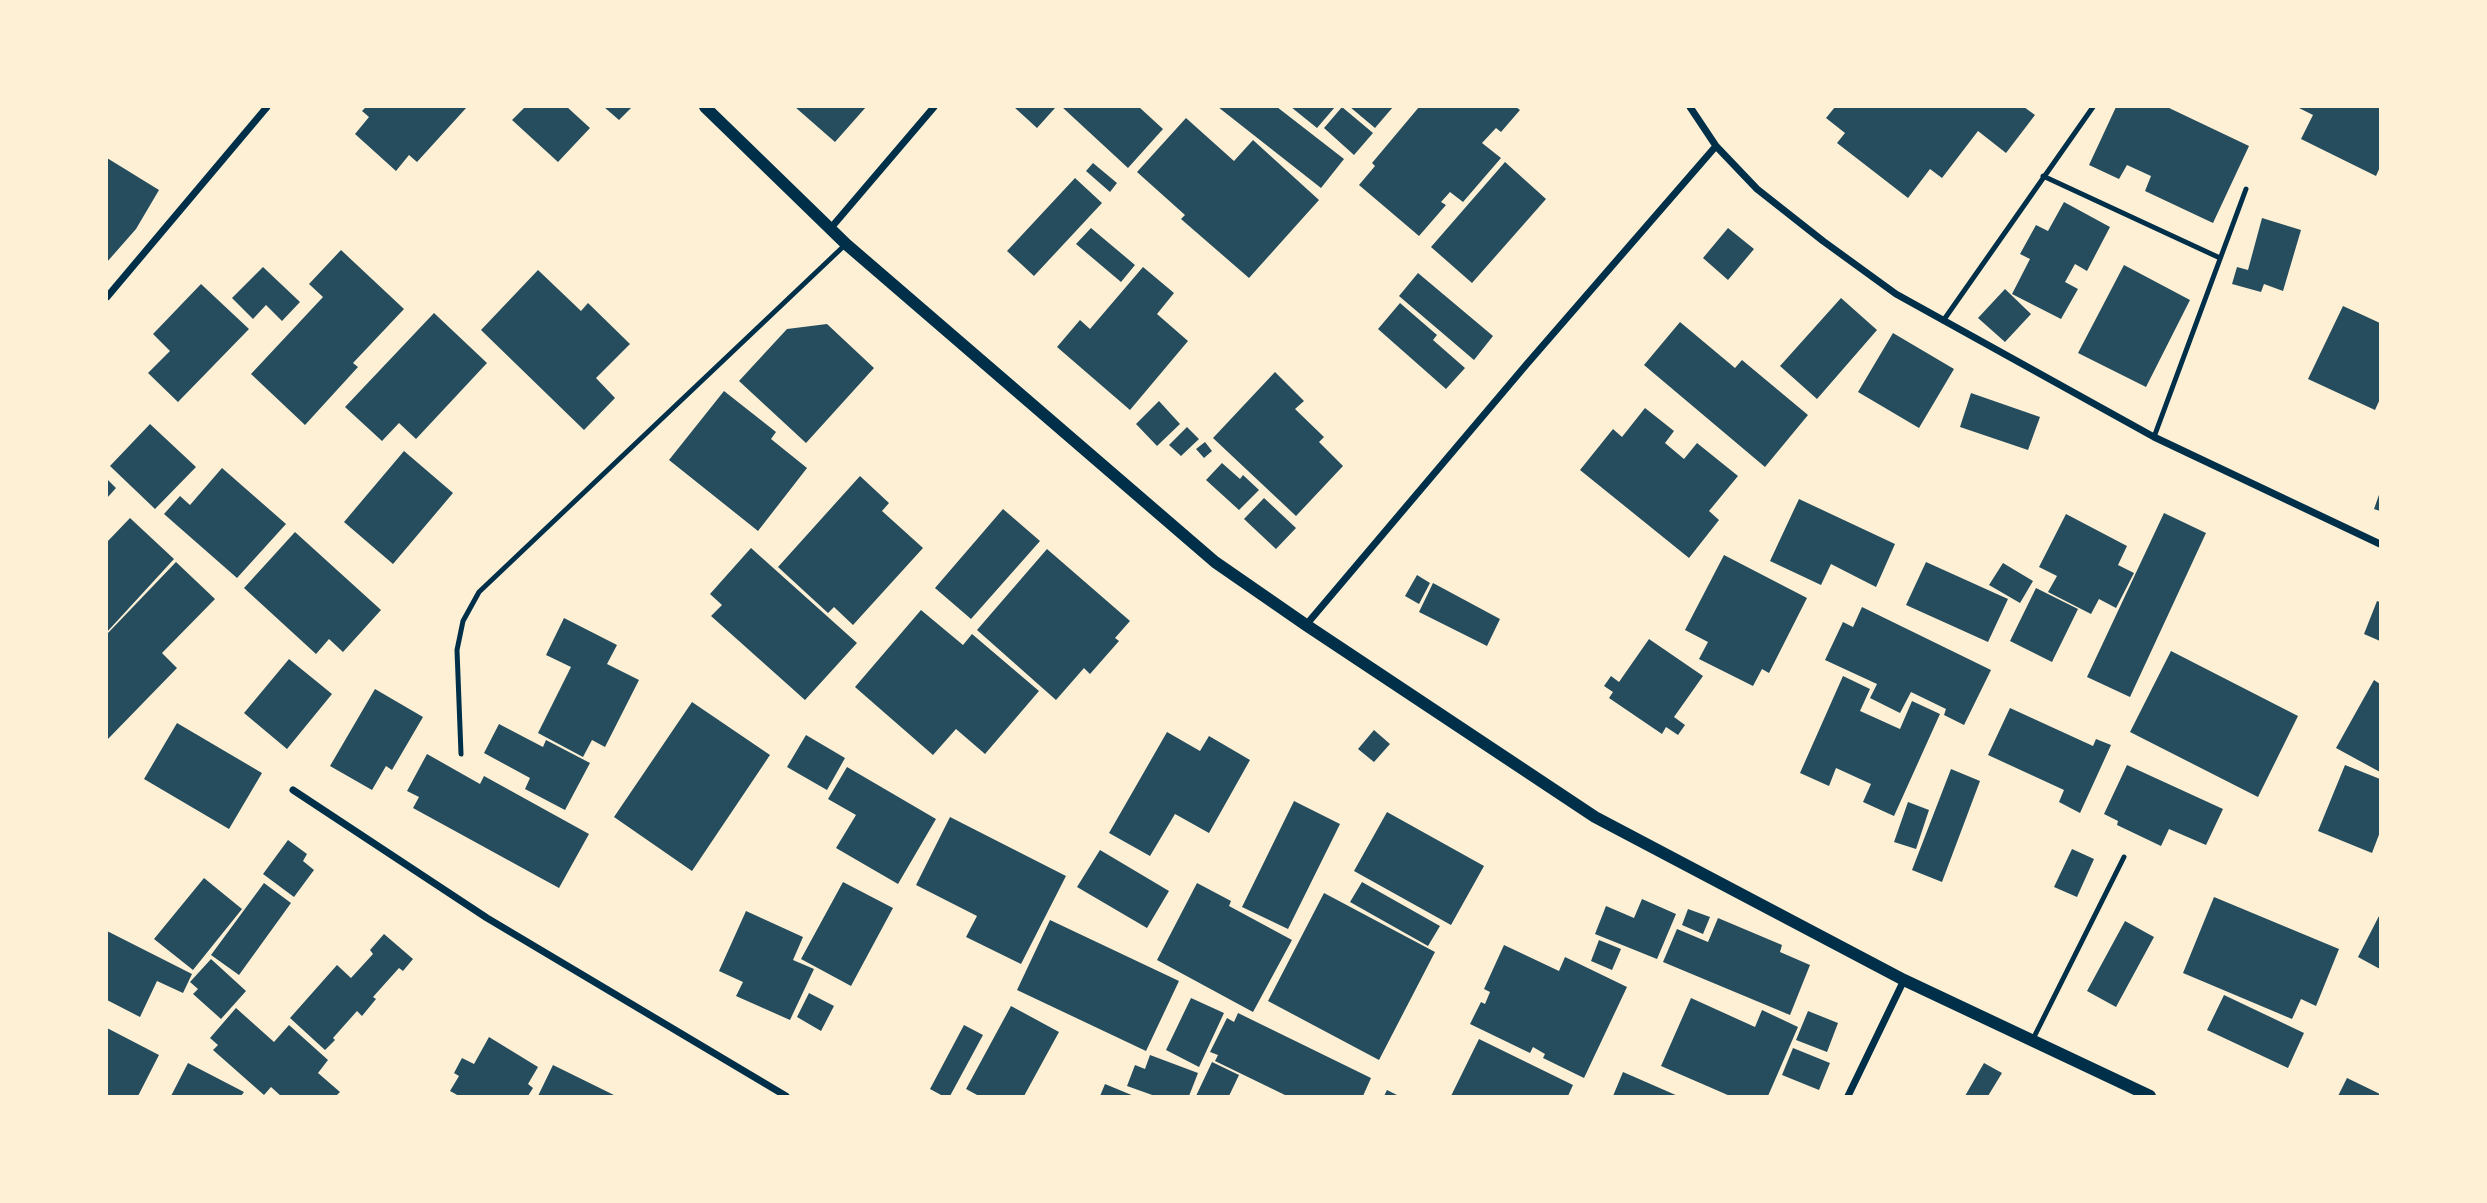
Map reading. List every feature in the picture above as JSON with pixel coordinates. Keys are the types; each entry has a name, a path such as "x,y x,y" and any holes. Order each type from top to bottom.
{"street":[{"path":"107,296 267,107"},
{"path":"705,107 846,244 1215,562 1306,625 1595,817 1904,980 2150,1096"},
{"path":"830,229 934,107"},
{"path":"1690,107 1716,146 1757,189 1896,294 2154,437 2380,544"},
{"path":"1306,625 1716,146"},
{"path":"293,790 486,918 786,1096"},
{"path":"1848,1096 1904,980"}],"lane":[{"path":"1943,321 2093,107"},
{"path":"2043,176 2220,258"},
{"path":"2154,437 2246,189"},
{"path":"461,754 457,650 463,621 479,593 846,244"},
{"path":"2032,1040 2124,857"}],"building":[{"path":"366,107 467,107 417,162 409,155 396,171 355,134 369,117 362,111"},
{"path":"525,107 567,107 590,128 558,162 512,120"},
{"path":"604,107 632,107 619,120"},
{"path":"795,107 866,107 835,142"},
{"path":"1014,107 1054,107 1055,108 1037,128"},
{"path":"1062,107 1139,107 1163,129 1128,168"},
{"path":"1218,107 1277,107 1344,159 1321,188"},
{"path":"1291,107 1335,107 1317,128"},
{"path":"1342,107 1373,133 1354,155 1324,128"},
{"path":"1350,107 1393,107 1375,128"},
{"path":"1419,107 1516,107 1520,110 1501,132 1496,128 1482,143 1501,158 1463,202 1450,192 1441,202 1446,205 1419,236 1359,185 1375,166 1372,163"},
{"path":"1835,107 2024,107 2035,115 2006,153 1978,131 1942,178 1930,169 1908,198 1837,143 1845,133 1826,118"},
{"path":"2116,107 2167,107 2249,146 2213,223 2145,191 2151,176 2127,165 2119,179 2089,165"},
{"path":"2297,107 2380,107 2380,167 2376,176 2301,139 2313,115"},
{"path":"1186,118 1234,161 1253,140 1319,200 1249,278 1181,219 1185,215 1137,172"},
{"path":"107,158 159,190 136,229 107,262"},
{"path":"1505,162 1546,199 1472,283 1431,247"},
{"path":"1093,163 1117,183 1110,192 1086,171"},
{"path":"1075,178 1102,203 1034,276 1007,251"},
{"path":"2064,202 2110,227 2087,271 2075,264 2065,282 2078,289 2061,319 2012,294 2030,259 2020,254 2036,225 2048,231"},
{"path":"2262,218 2301,230 2283,291 2264,284 2261,292 2232,284 2237,267 2248,270"},
{"path":"1091,228 1135,265 1121,282 1076,244"},
{"path":"1728,228 1754,249 1728,280 1703,258"},
{"path":"341,250 404,309 353,363 358,367 305,425 251,374 323,297 309,284"},
{"path":"2124,265 2190,300 2146,387 2078,353"},
{"path":"263,267 300,302 282,321 266,305 253,319 232,298"},
{"path":"1143,267 1174,293 1157,314 1188,341 1130,410 1057,347 1080,320 1090,329"},
{"path":"538,270 581,311 588,303 630,344 596,378 615,398 584,430 481,330"},
{"path":"1418,273 1493,336 1474,360 1399,296"},
{"path":"201,284 249,329 178,402 148,373 170,351 153,334"},
{"path":"2005,289 2031,314 2005,342 1978,318"},
{"path":"1841,298 1877,330 1817,399 1780,366"},
{"path":"1400,303 1437,335 1433,340 1465,368 1446,389 1378,329"},
{"path":"2343,306 2380,323 2380,399 2375,410 2308,379"},
{"path":"434,313 487,363 416,439 399,423 382,441 345,407"},
{"path":"1680,322 1735,368 1742,360 1808,415 1765,467 1644,365"},
{"path":"827,324 874,368 806,443 739,381 787,329"},
{"path":"1893,333 1954,369 1919,428 1858,392"},
{"path":"1275,372 1304,401 1295,409 1324,437 1319,442 1343,466 1296,516 1213,438"},
{"path":"724,391 776,432 771,439 807,468 758,531 669,460"},
{"path":"1971,393 2040,417 2028,450 1960,427"},
{"path":"1159,401 1180,424 1157,446 1136,424"},
{"path":"1645,408 1674,431 1665,443 1684,459 1697,443 1738,476 1709,511 1719,520 1689,558 1580,470 1613,429 1622,437"},
{"path":"150,424 196,467 155,509 110,466"},
{"path":"1187,427 1199,439 1181,456 1169,445"},
{"path":"1205,442 1212,451 1204,458 1196,449"},
{"path":"404,451 453,493 393,564 344,522"},
{"path":"1222,463 1240,479 1243,475 1259,490 1239,510 1206,480"},
{"path":"222,468 286,524 237,578 164,514 180,496 190,505"},
{"path":"860,476 889,503 882,511 923,548 853,625 834,607 828,613 778,567"},
{"path":"107,479 116,488 107,498"},
{"path":"2380,492 2380,511 2374,509"},
{"path":"1264,498 1296,528 1276,549 1244,519"},
{"path":"1799,499 1895,544 1876,587 1831,564 1821,585 1770,561"},
{"path":"1003,509 1040,541 971,619 935,588"},
{"path":"2164,513 2206,533 2130,697 2087,677"},
{"path":"2066,514 2127,546 2118,565 2134,573 2116,608 2099,599 2091,614 2048,592 2057,576 2039,567"},
{"path":"130,518 174,559 107,632 107,542"},
{"path":"295,532 381,610 343,652 329,639 316,654 244,588"},
{"path":"751,548 857,643 805,700 711,616 722,605 710,594"},
{"path":"1047,549 1130,621 1115,638 1119,641 1090,674 1084,668 1056,700 977,630"},
{"path":"1724,555 1807,598 1769,673 1762,669 1753,686 1699,659 1708,642 1685,630"},
{"path":"176,562 215,599 162,653 177,668 107,740 107,634"},
{"path":"1926,562 2008,599 1988,642 1906,605"},
{"path":"2003,563 2033,581 2020,603 1989,585"},
{"path":"1417,575 1430,583 1419,604 1405,596"},
{"path":"1433,583 1500,619 1487,646 1419,612"},
{"path":"2036,588 2078,609 2052,662 2010,641"},
{"path":"2377,601 2380,602 2380,641 2364,634"},
{"path":"1862,607 1991,670 1964,725 1944,715 1946,709 1911,692 1900,713 1870,698 1877,684 1825,660 1843,622 1853,627"},
{"path":"921,610 963,645 972,634 1039,691 985,754 956,729 933,755 855,687"},
{"path":"564,618 617,645 607,664 639,680 605,747 592,740 583,757 538,733 571,667 546,655"},
{"path":"1649,639 1703,676 1674,717 1685,725 1678,735 1666,727 1662,734 1609,698 1613,692 1604,686 1611,676 1619,682"},
{"path":"2171,651 2298,716 2258,797 2130,732"},
{"path":"289,659 332,694 287,749 244,713"},
{"path":"1843,676 1870,689 1860,711 1900,729 1912,701 1940,714 1894,816 1863,802 1871,784 1836,768 1829,786 1800,773"},
{"path":"2374,680 2380,684 2380,772 2336,748"},
{"path":"375,689 423,717 392,770 386,766 372,790 330,766"},
{"path":"692,702 770,755 692,871 614,817"},
{"path":"2010,708 2093,746 2096,739 2111,745 2080,813 2059,802 2064,790 1988,755"},
{"path":"177,723 262,773 229,829 144,779"},
{"path":"499,724 543,747 546,740 590,763 565,810 525,789 530,778 484,753"},
{"path":"1374,730 1390,744 1374,762 1358,749"},
{"path":"1167,732 1200,751 1209,736 1250,760 1209,833 1175,814 1150,856 1109,833"},
{"path":"806,735 845,758 827,790 787,767"},
{"path":"427,754 480,784 484,776 589,834 559,888 413,808 419,797 407,791"},
{"path":"2127,765 2223,809 2206,845 2169,829 2161,846 2117,825 2118,821 2104,814"},
{"path":"2345,765 2380,779 2380,832 2372,853 2318,831"},
{"path":"847,767 936,819 898,884 836,848 856,815 828,799"},
{"path":"1951,769 1980,781 1942,882 1912,870"},
{"path":"1294,801 1340,824 1288,929 1242,907"},
{"path":"1908,802 1929,810 1916,849 1894,842"},
{"path":"1387,812 1484,866 1451,925 1354,871"},
{"path":"950,817 1066,876 1021,964 966,937 977,916 916,885"},
{"path":"288,840 307,854 303,861 314,870 294,897 263,874"},
{"path":"2072,849 2094,859 2077,897 2054,887"},
{"path":"1100,850 1169,891 1147,928 1077,887"},
{"path":"204,878 242,909 193,970 154,939"},
{"path":"843,882 893,908 851,986 801,959"},
{"path":"1362,882 1440,926 1428,946 1350,902"},
{"path":"264,883 291,903 239,975 211,955"},
{"path":"1197,883 1231,901 1229,906 1292,940 1253,1012 1157,960"},
{"path":"1324,893 1435,952 1379,1060 1268,1001"},
{"path":"2214,897 2339,949 2316,1006 2301,999 2292,1019 2183,973"},
{"path":"1642,899 1676,914 1657,959 1595,934 1606,906 1634,918"},
{"path":"1688,909 1710,917 1703,934 1682,925"},
{"path":"746,911 803,937 793,960 814,969 790,1020 736,996 743,982 719,971"},
{"path":"2380,914 2380,969 2358,957"},
{"path":"1718,918 1782,945 1780,952 1810,965 1790,1015 1663,962 1677,929 1708,942"},
{"path":"1050,920 1179,981 1146,1051 1017,990"},
{"path":"2125,921 2154,937 2116,1007 2087,991"},
{"path":"107,931 192,974 183,993 157,981 140,1017 107,1000"},
{"path":"384,934 413,959 403,971 399,968 373,997 376,999 362,1016 357,1011 325,1050 290,1018 337,965 351,978 373,954 370,950"},
{"path":"1599,940 1621,949 1612,970 1591,961"},
{"path":"1504,945 1559,971 1565,957 1627,987 1584,1078 1543,1058 1545,1054 1533,1047 1530,1053 1470,1024 1481,1002 1485,1004 1490,992 1484,989"},
{"path":"211,959 246,991 221,1019 193,994 198,989 190,982"},
{"path":"809,993 834,1006 821,1031 797,1017"},
{"path":"2224,995 2304,1033 2288,1068 2207,1030"},
{"path":"1191,998 1224,1013 1199,1067 1166,1050"},
{"path":"1691,998 1755,1027 1762,1010 1798,1027 1768,1096 1730,1096 1661,1066"},
{"path":"1011,1006 1059,1032 1024,1096 979,1096 966,1089"},
{"path":"236,1008 274,1042 289,1025 328,1060 318,1073 340,1092 336,1096 281,1096 271,1087 264,1095 213,1050 218,1045 210,1038"},
{"path":"1808,1011 1838,1023 1827,1052 1796,1040"},
{"path":"1238,1013 1371,1078 1363,1096 1287,1096 1215,1061 1218,1055 1210,1052 1227,1018 1234,1022"},
{"path":"964,1025 983,1035 950,1096 943,1096 930,1089"},
{"path":"107,1028 159,1055 138,1096 107,1096"},
{"path":"489,1037 538,1067 528,1084 533,1088 528,1096 459,1096 450,1091 459,1076 454,1073 462,1058 474,1064"},
{"path":"1479,1039 1573,1085 1568,1096 1451,1096"},
{"path":"1793,1048 1830,1063 1819,1090 1782,1075"},
{"path":"1150,1055 1198,1073 1189,1096 1155,1096 1127,1086 1135,1065 1145,1069"},
{"path":"1212,1062 1239,1075 1229,1096 1196,1096"},
{"path":"188,1063 244,1092 241,1096 171,1096"},
{"path":"1984,1063 2002,1073 1988,1096 1965,1096"},
{"path":"553,1065 616,1096 538,1096"},
{"path":"1623,1072 1678,1096 1613,1096"},
{"path":"2347,1078 2380,1094 2380,1096 2338,1096"},
{"path":"1105,1084 1134,1096 1100,1096"},
{"path":"1387,1090 1399,1096 1384,1096"}]}
